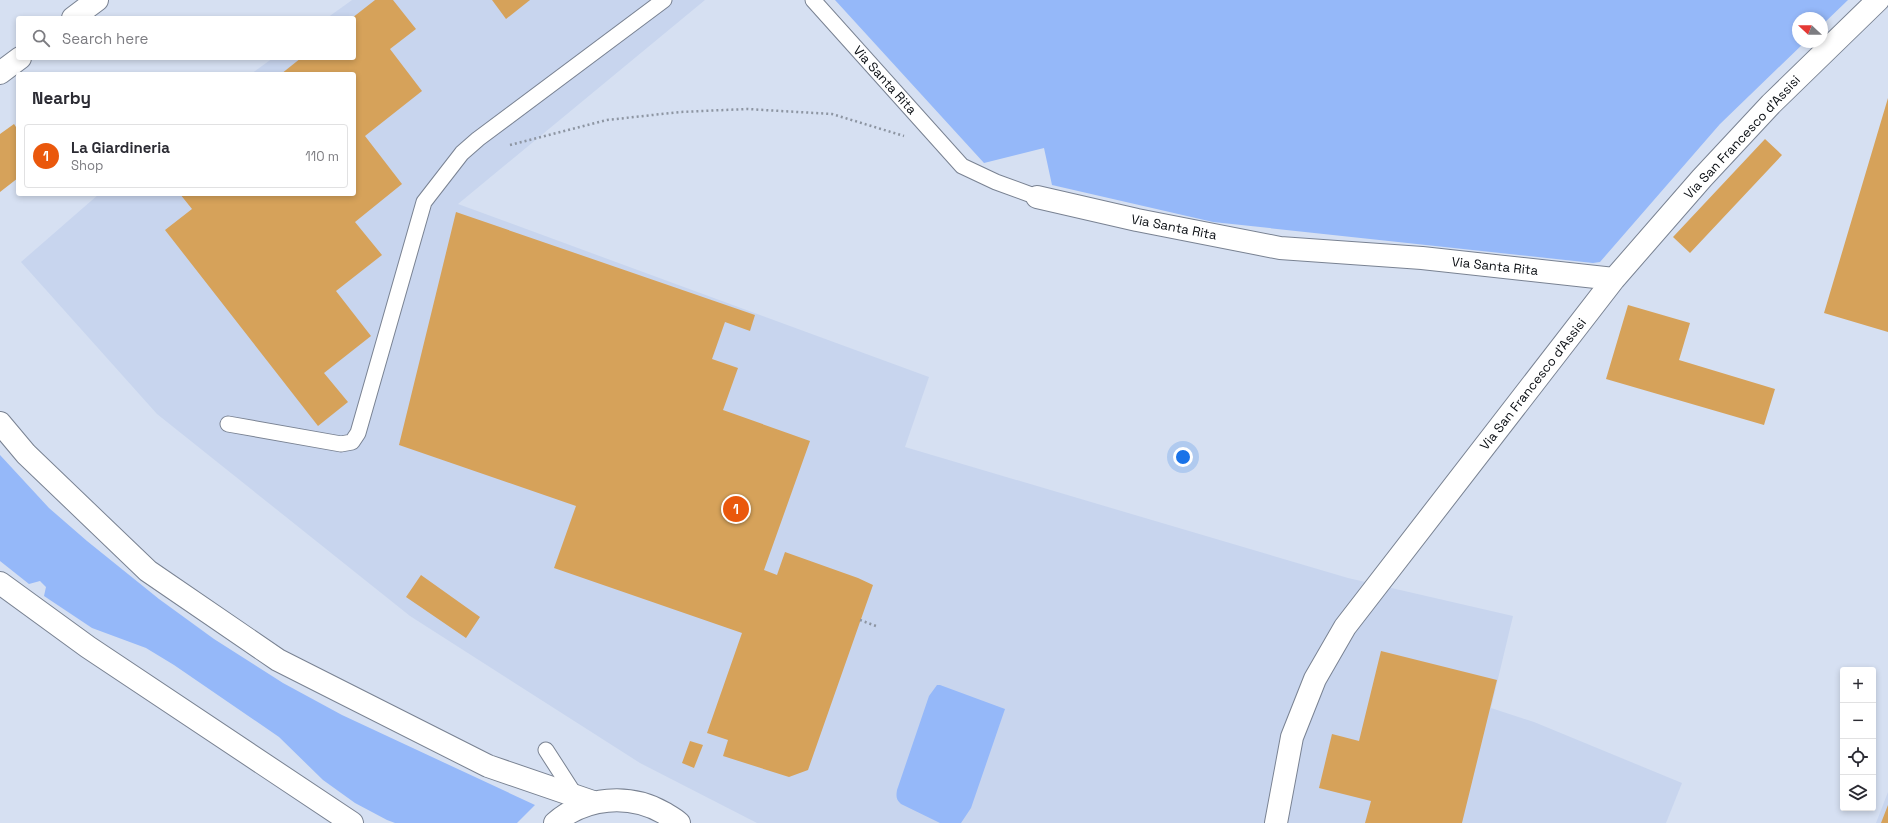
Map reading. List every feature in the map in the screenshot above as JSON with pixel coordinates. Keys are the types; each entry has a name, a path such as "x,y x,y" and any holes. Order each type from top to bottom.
{"main road":[{"path":"76,16 97,0"},
{"name":"Via San Francesco d'Assisi","path":"1276,823 1292,737 1315,679 1345,627 1614,279 1702,178 1771,104 1878,0"},
{"path":"0,73 17,60"},
{"name":"Via Santa Rita","path":"1037,197 1137,220 1280,248 1422,258 1614,279"},
{"path":"0,424 26,454 148,571 278,660 488,766 584,799 623,800 651,806 679,823"},
{"path":"0,584 88,647 352,823"},
{"path":"555,823 584,799"}],"lane":[{"path":"228,424 341,444 352,442 358,433 424,202 462,153 478,139 664,0"},
{"name":"Via Santa Rita","path":"813,0 962,166 996,182 1037,197"},
{"path":"546,750 584,799"}],"path":[{"path":"504,146 606,120 680,112 747,109 832,114 908,138"},
{"path":"860,620 876,626"}],"shaded area":[{"path":"352,0 705,0 458,204 929,377 905,447 1348,578 1513,616 1491,708 1534,722 1682,783 1666,823 757,823 640,763 410,616 157,414 21,262 97,196 356,196 356,72 254,72 270,60 356,60 356,16 330,16"},
{"path":"835,0 1848,0 1828,19 1828,12 1792,12 1792,48 1799,48 1720,124 1600,262 1593,263 1213,222 1052,185 1044,148 984,163"},
{"path":"0,455 49,508 87,541 159,599 214,639 283,683 342,715 535,805 517,823 395,823 355,803 323,780 279,737 174,665 146,648 92,628 44,596 46,587 40,581 29,584 0,561"},
{"path":"937,685 1005,709 971,808 961,823 940,823 901,804 898,801 896,794 929,696"},
{"path":"1888,792 1888,823 1876,823"}],"building":[{"path":"375,0 393,0 416,29 390,49 422,91 365,136 402,184 355,222 382,255 336,291 371,336 324,373 348,402 318,426 165,230 192,209 182,196 356,196 356,72 284,72 298,60 356,60 356,16 355,16"},
{"path":"492,0 530,0 506,19"},
{"path":"1888,98 1888,332 1824,313"},
{"path":"14,124 16,127 16,180 0,192 0,134"},
{"path":"1765,139 1782,155 1690,253 1673,237"},
{"path":"456,212 755,315 750,331 725,322 712,359 738,368 723,410 810,441 764,570 777,575 785,552 858,578 873,585 808,770 789,777 723,756 728,740 707,733 742,633 554,568 576,506 399,445"},
{"path":"1628,305 1690,323 1679,360 1775,389 1764,425 1606,379"},
{"path":"421,575 480,617 466,638 406,597"},
{"path":"1381,651 1497,680 1462,823 1365,823 1371,801 1319,788 1332,734 1359,741"},
{"path":"690,741 703,745 694,768 682,763"},
{"path":"1888,805 1888,823 1881,823"}],"place":[{"name":"La Giardineria","path":"736,509"}]}
